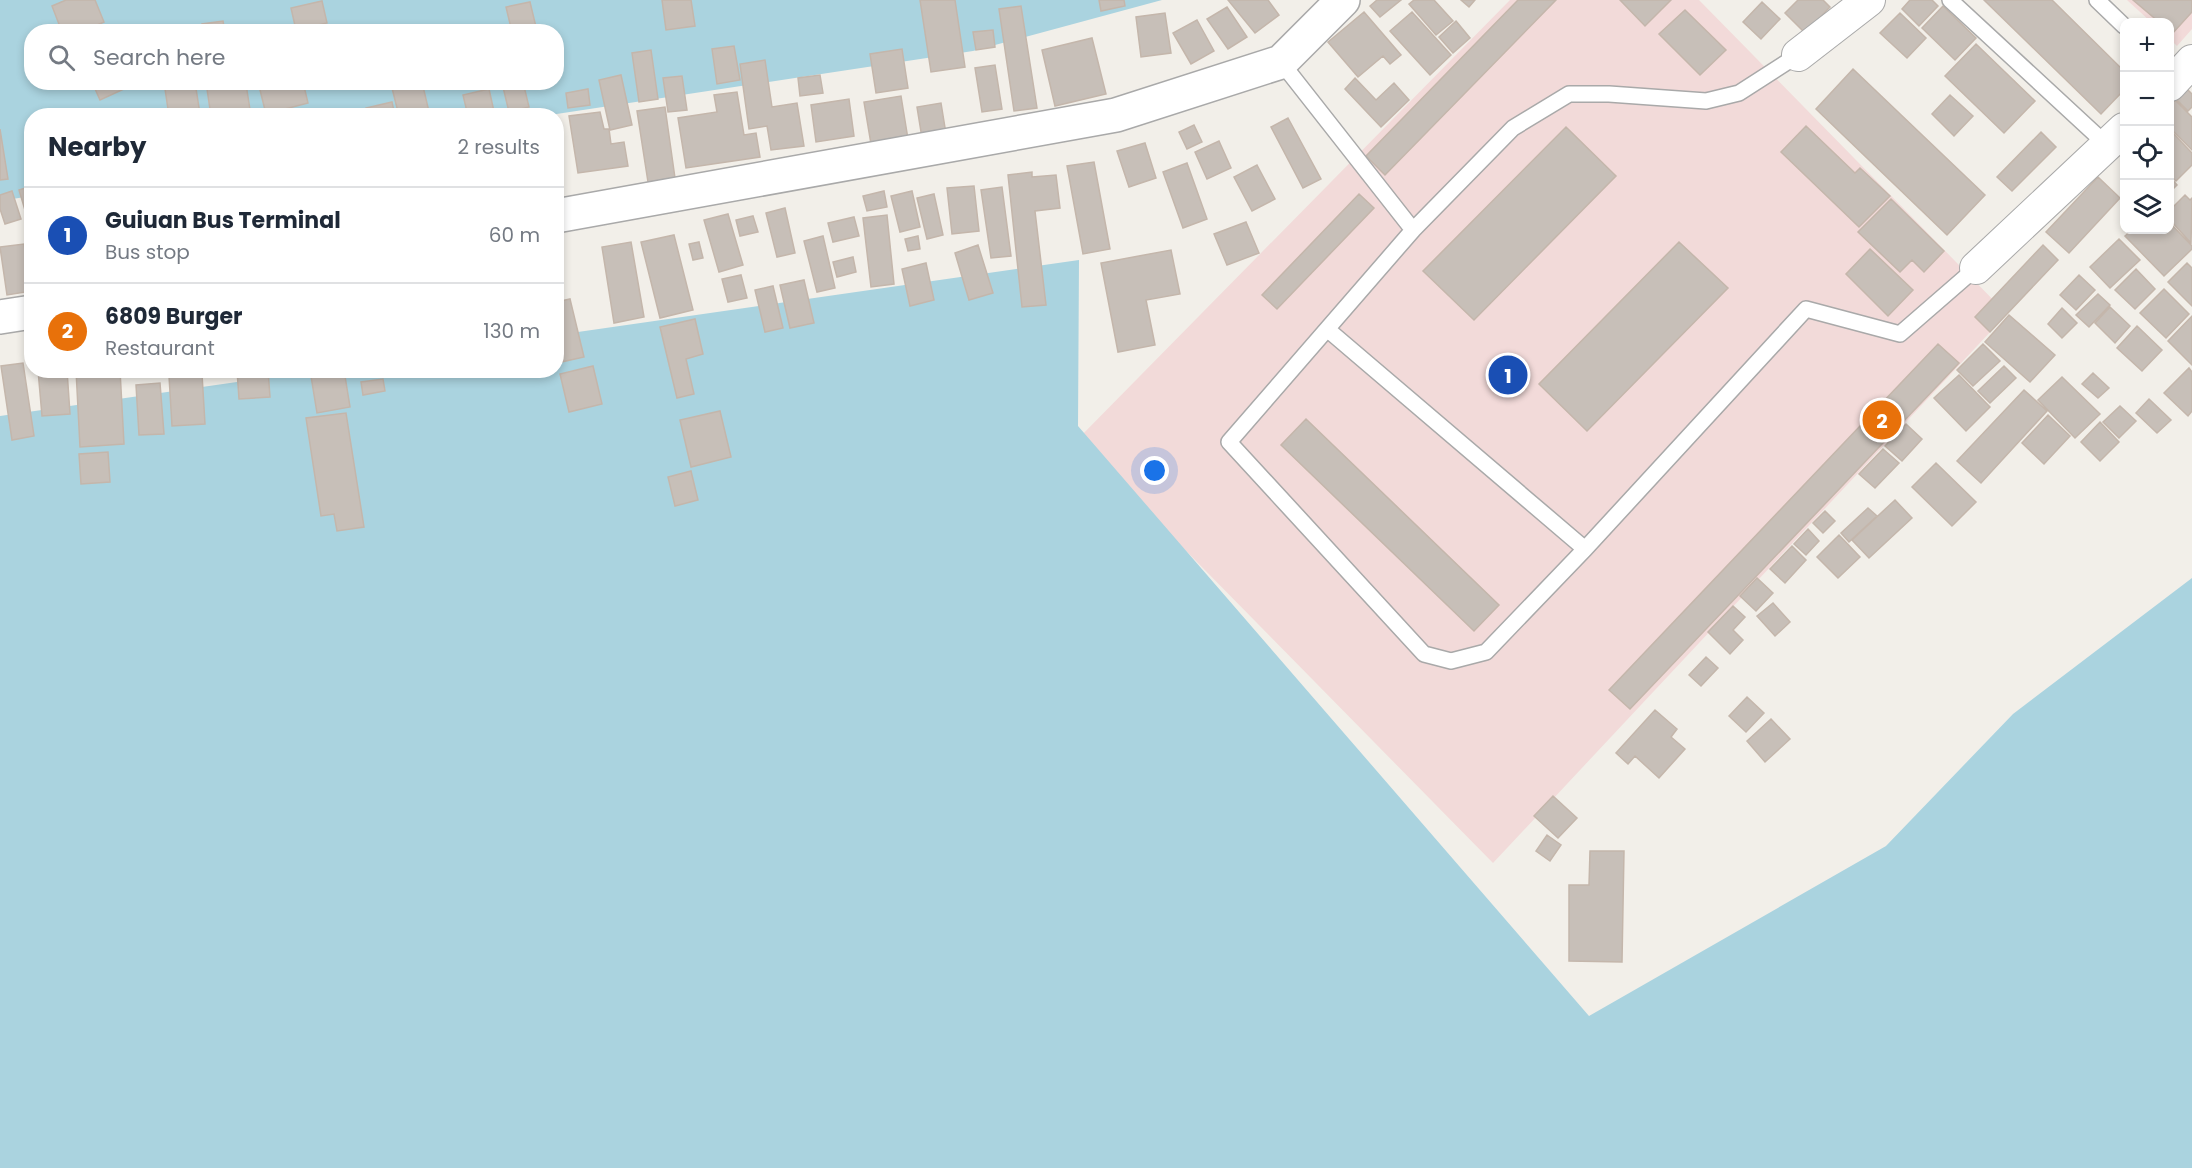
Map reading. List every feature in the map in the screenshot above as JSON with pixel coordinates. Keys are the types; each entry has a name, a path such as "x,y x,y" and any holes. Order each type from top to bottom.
{"street":[{"path":"564,215 1116,115 1281,62 1343,0"},
{"path":"1798,55 1869,0"},
{"path":"1976,268 2116,138"},
{"path":"0,317 24,313"}],"lane":[{"path":"1950,0 2116,138"},
{"path":"2097,0 2120,22"},
{"path":"1798,55 1739,93 1706,101 1609,94 1569,94 1513,128 1413,230 1229,442 1424,654 1451,661 1486,652 1585,549 1806,309 1900,334 1976,268"},
{"path":"1281,62 1413,230"},
{"path":"1327,329 1585,549"}],"shaded area":[{"path":"1510,0 1699,0 2007,314 1493,863 1077,440"},
{"path":"2127,0 2192,0 2192,29 2177,46 2174,43 2174,18 2147,18"}],"water":[{"path":"0,0 1162,0 973,51 564,113 564,108 24,108 24,197 0,201"},
{"path":"1079,260 1078,426 1589,1016 1886,846 2013,714 2192,578 2192,1168 0,1168 0,416 264,378 564,378 564,334"}],"building":[{"path":"66,0 95,0 104,22 59,24 52,6"},
{"path":"662,0 691,0 695,26 666,30"},
{"path":"920,0 955,0 965,67 931,72"},
{"path":"1099,0 1124,0 1125,6 1101,11"},
{"path":"1228,0 1268,0 1279,15 1255,33"},
{"path":"1377,0 1401,0 1380,17 1370,6"},
{"path":"1414,0 1434,0 1453,21 1436,35 1409,4"},
{"path":"1461,0 1475,0 1469,7"},
{"path":"1518,0 1556,0 1385,175 1366,156"},
{"path":"1620,0 1671,0 1645,26"},
{"path":"1798,0 1823,0 1830,7 1805,33 1785,13"},
{"path":"1910,0 1932,0 1938,6 1919,26 1902,9"},
{"path":"1984,0 2052,0 2120,67 2120,94 2101,114"},
{"path":"2133,0 2192,0 2192,12 2174,32 2174,18 2154,18"},
{"path":"322,1 327,23 295,24 291,8"},
{"path":"530,2 535,24 510,24 506,7"},
{"path":"1762,2 1780,19 1761,39 1743,22"},
{"path":"1021,6 1037,108 1014,111 999,9"},
{"path":"1943,6 1976,38 1955,60 1922,28"},
{"path":"1227,7 1247,37 1228,49 1207,19"},
{"path":"1685,10 1726,50 1700,75 1659,34"},
{"path":"1364,12 1401,55 1390,64 1383,56 1358,77 1328,42"},
{"path":"1412,12 1451,55 1430,75 1390,31"},
{"path":"1165,13 1171,53 1141,57 1136,17"},
{"path":"1900,13 1926,38 1907,58 1880,33"},
{"path":"1197,20 1214,51 1191,64 1173,33"},
{"path":"223,21 224,24 202,24"},
{"path":"1456,21 1470,38 1453,53 1439,37"},
{"path":"993,30 995,47 976,50 973,32"},
{"path":"1092,38 1106,94 1055,106 1042,50"},
{"path":"1976,44 2035,101 2004,133 1945,76"},
{"path":"734,46 740,80 717,84 712,49"},
{"path":"902,49 908,88 876,93 870,54"},
{"path":"651,50 658,99 639,102 632,53"},
{"path":"765,60 772,107 797,103 804,146 771,150 767,126 749,129 740,64"},
{"path":"995,65 1002,109 982,112 975,68"},
{"path":"1853,69 1985,195 1947,235 1816,109"},
{"path":"621,75 632,125 610,130 599,80"},
{"path":"820,75 823,93 800,96 798,78"},
{"path":"682,76 687,110 668,112 663,78"},
{"path":"1355,78 1376,100 1394,83 1409,100 1381,127 1345,89"},
{"path":"2185,87 2192,94 2192,107 2188,111 2175,98"},
{"path":"588,89 590,105 568,108 566,93"},
{"path":"96,90 122,90 100,100"},
{"path":"165,90 196,90 199,108 168,108"},
{"path":"207,90 247,90 250,108 210,108"},
{"path":"260,90 305,90 308,103 289,108 264,108"},
{"path":"392,90 424,90 428,108 397,108"},
{"path":"489,90 493,108 466,108 463,95"},
{"path":"504,90 525,90 529,107 508,108"},
{"path":"737,92 744,135 756,133 760,157 686,168 678,118 717,112 714,95"},
{"path":"1950,95 1973,116 1954,136 1932,114"},
{"path":"901,96 908,139 871,144 864,102"},
{"path":"849,99 854,136 816,142 811,105"},
{"path":"2174,101 2192,117 2192,150 2174,132"},
{"path":"392,102 393,108 366,108"},
{"path":"941,103 946,134 922,138 917,107"},
{"path":"665,107 675,178 648,182 637,111"},
{"path":"600,112 604,129 609,129 611,144 624,142 628,166 578,173 569,116"},
{"path":"1288,118 1321,179 1303,188 1271,127"},
{"path":"1194,125 1202,142 1187,149 1179,132"},
{"path":"1806,126 1855,173 1860,168 1890,196 1859,227 1781,152"},
{"path":"1566,127 1616,176 1474,320 1423,271"},
{"path":"0,129 8,179 0,180"},
{"path":"2041,132 2056,147 2012,191 1997,177"},
{"path":"2174,134 2192,153 2192,165 2176,181 2174,179"},
{"path":"1219,141 1231,168 1207,179 1195,152"},
{"path":"1145,143 1156,178 1129,187 1117,151"},
{"path":"1094,162 1110,249 1083,254 1067,166"},
{"path":"1187,163 1207,219 1183,228 1163,172"},
{"path":"1257,165 1275,199 1252,211 1234,177"},
{"path":"1032,172 1032,177 1056,175 1060,208 1035,211 1046,305 1022,307 1008,175"},
{"path":"2098,177 2120,198 2069,253 2046,232"},
{"path":"974,186 979,231 952,234 947,188"},
{"path":"1002,187 1011,256 991,258 981,190"},
{"path":"24,188 24,207 19,190"},
{"path":"12,191 21,219 5,224 0,209 0,195"},
{"path":"884,191 887,207 867,211 863,196"},
{"path":"912,191 920,227 900,232 891,196"},
{"path":"934,194 943,235 927,239 917,198"},
{"path":"1359,194 1374,208 1277,309 1262,295"},
{"path":"2185,195 2190,200 2192,198 2191,243 2174,224 2174,206"},
{"path":"1891,199 1944,251 1924,272 1912,260 1900,272 1858,232"},
{"path":"785,208 795,253 777,257 766,213"},
{"path":"728,214 743,265 719,272 704,220"},
{"path":"887,215 894,284 871,287 863,218"},
{"path":"753,216 758,232 740,236 736,220"},
{"path":"854,217 859,236 833,242 828,223"},
{"path":"1246,222 1259,253 1227,265 1214,234"},
{"path":"2174,227 2192,246 2192,249 2164,276 2125,236 2127,234 2174,234"},
{"path":"674,235 693,310 660,318 641,242"},
{"path":"823,236 835,288 817,292 804,241"},
{"path":"918,236 920,249 908,251 905,239"},
{"path":"2119,239 2140,260 2110,288 2090,267"},
{"path":"631,242 644,317 614,323 602,247"},
{"path":"699,242 703,258 693,260 689,244"},
{"path":"1679,242 1728,288 1587,431 1539,384"},
{"path":"24,244 24,292 7,295 0,247"},
{"path":"978,245 993,293 969,300 955,253"},
{"path":"2043,245 2058,260 1990,332 1975,317"},
{"path":"1870,249 1913,290 1888,316 1846,274"},
{"path":"1171,250 1180,294 1146,300 1155,345 1118,352 1101,263"},
{"path":"853,257 856,272 837,277 833,262"},
{"path":"926,263 934,300 910,306 902,269"},
{"path":"2187,263 2192,268 2192,306 2168,282"},
{"path":"2136,269 2155,289 2135,309 2115,290"},
{"path":"741,275 747,298 728,302 722,279"},
{"path":"2079,275 2095,290 2076,310 2060,295"},
{"path":"804,280 814,323 790,328 780,285"},
{"path":"773,286 783,328 765,332 755,290"},
{"path":"2164,289 2189,314 2166,338 2140,313"},
{"path":"2098,294 2110,305 2089,327 2076,315"},
{"path":"570,299 584,357 564,361 564,300"},
{"path":"2110,307 2130,326 2115,343 2095,323"},
{"path":"2062,308 2077,323 2062,338 2048,324"},
{"path":"2009,315 2055,355 2030,382 1985,342"},
{"path":"2192,316 2192,365 2168,341"},
{"path":"695,319 703,354 686,359 694,394 677,398 660,327"},
{"path":"2137,326 2162,350 2142,371 2117,348"},
{"path":"1938,344 1959,363 1630,709 1609,690"},
{"path":"1983,344 2000,361 1973,386 1957,370"},
{"path":"23,363 34,436 12,440 1,366"},
{"path":"593,366 602,404 569,412 561,378 564,378 564,373"},
{"path":"2004,366 2016,378 1990,403 1978,391"},
{"path":"2189,368 2192,372 2192,411 2188,416 2164,393"},
{"path":"2093,373 2109,388 2098,398 2082,384"},
{"path":"1959,375 1990,407 1966,431 1934,398"},
{"path":"2062,377 2100,414 2075,438 2038,400"},
{"path":"39,378 68,378 70,414 42,416"},
{"path":"76,378 120,378 124,444 80,447"},
{"path":"169,378 202,378 205,424 172,426"},
{"path":"238,378 269,378 270,397 239,399"},
{"path":"311,378 345,378 350,407 317,413"},
{"path":"383,379 385,391 363,395 361,382"},
{"path":"160,383 164,434 139,435 136,385"},
{"path":"2024,390 2047,411 1981,483 1957,461"},
{"path":"2149,399 2171,420 2157,433 2136,413"},
{"path":"2120,406 2136,421 2119,438 2103,422"},
{"path":"720,411 731,457 691,467 680,420"},
{"path":"346,413 364,527 337,531 334,514 321,516 306,418"},
{"path":"2048,415 2070,436 2044,464 2022,443"},
{"path":"1306,419 1499,605 1474,631 1281,445"},
{"path":"2100,422 2119,442 2100,461 2081,442"},
{"path":"1906,424 1922,439 1902,461 1885,446"},
{"path":"1883,449 1899,463 1875,488 1859,474"},
{"path":"108,452 110,482 81,484 79,454"},
{"path":"1936,463 1976,502 1952,526 1912,487"},
{"path":"691,471 698,500 675,506 668,477"},
{"path":"1895,500 1912,518 1869,558 1852,540"},
{"path":"1868,508 1877,516 1849,542 1841,533"},
{"path":"1825,511 1835,521 1823,533 1813,523"},
{"path":"1808,529 1819,541 1806,555 1794,544"},
{"path":"1839,535 1860,557 1838,578 1817,557"},
{"path":"1792,546 1806,560 1785,583 1770,569"},
{"path":"1757,578 1773,593 1756,611 1740,596"},
{"path":"1773,603 1790,622 1775,636 1757,616"},
{"path":"1733,606 1745,617 1733,630 1743,640 1730,654 1708,632"},
{"path":"1706,657 1718,668 1701,686 1689,675"},
{"path":"1747,697 1764,713 1746,732 1729,716"},
{"path":"1655,710 1677,729 1671,737 1685,749 1659,778 1635,756 1628,764 1616,753"},
{"path":"1771,719 1790,739 1765,762 1747,741"},
{"path":"1553,796 1577,818 1558,838 1534,816"},
{"path":"1547,835 1561,845 1550,861 1536,851"},
{"path":"1590,851 1624,851 1622,962 1569,961 1569,885 1589,885"}],"place":[{"name":"Guiuan Bus Terminal","path":"1508,375"},
{"name":"6809 Burger","path":"1882,420"}]}
